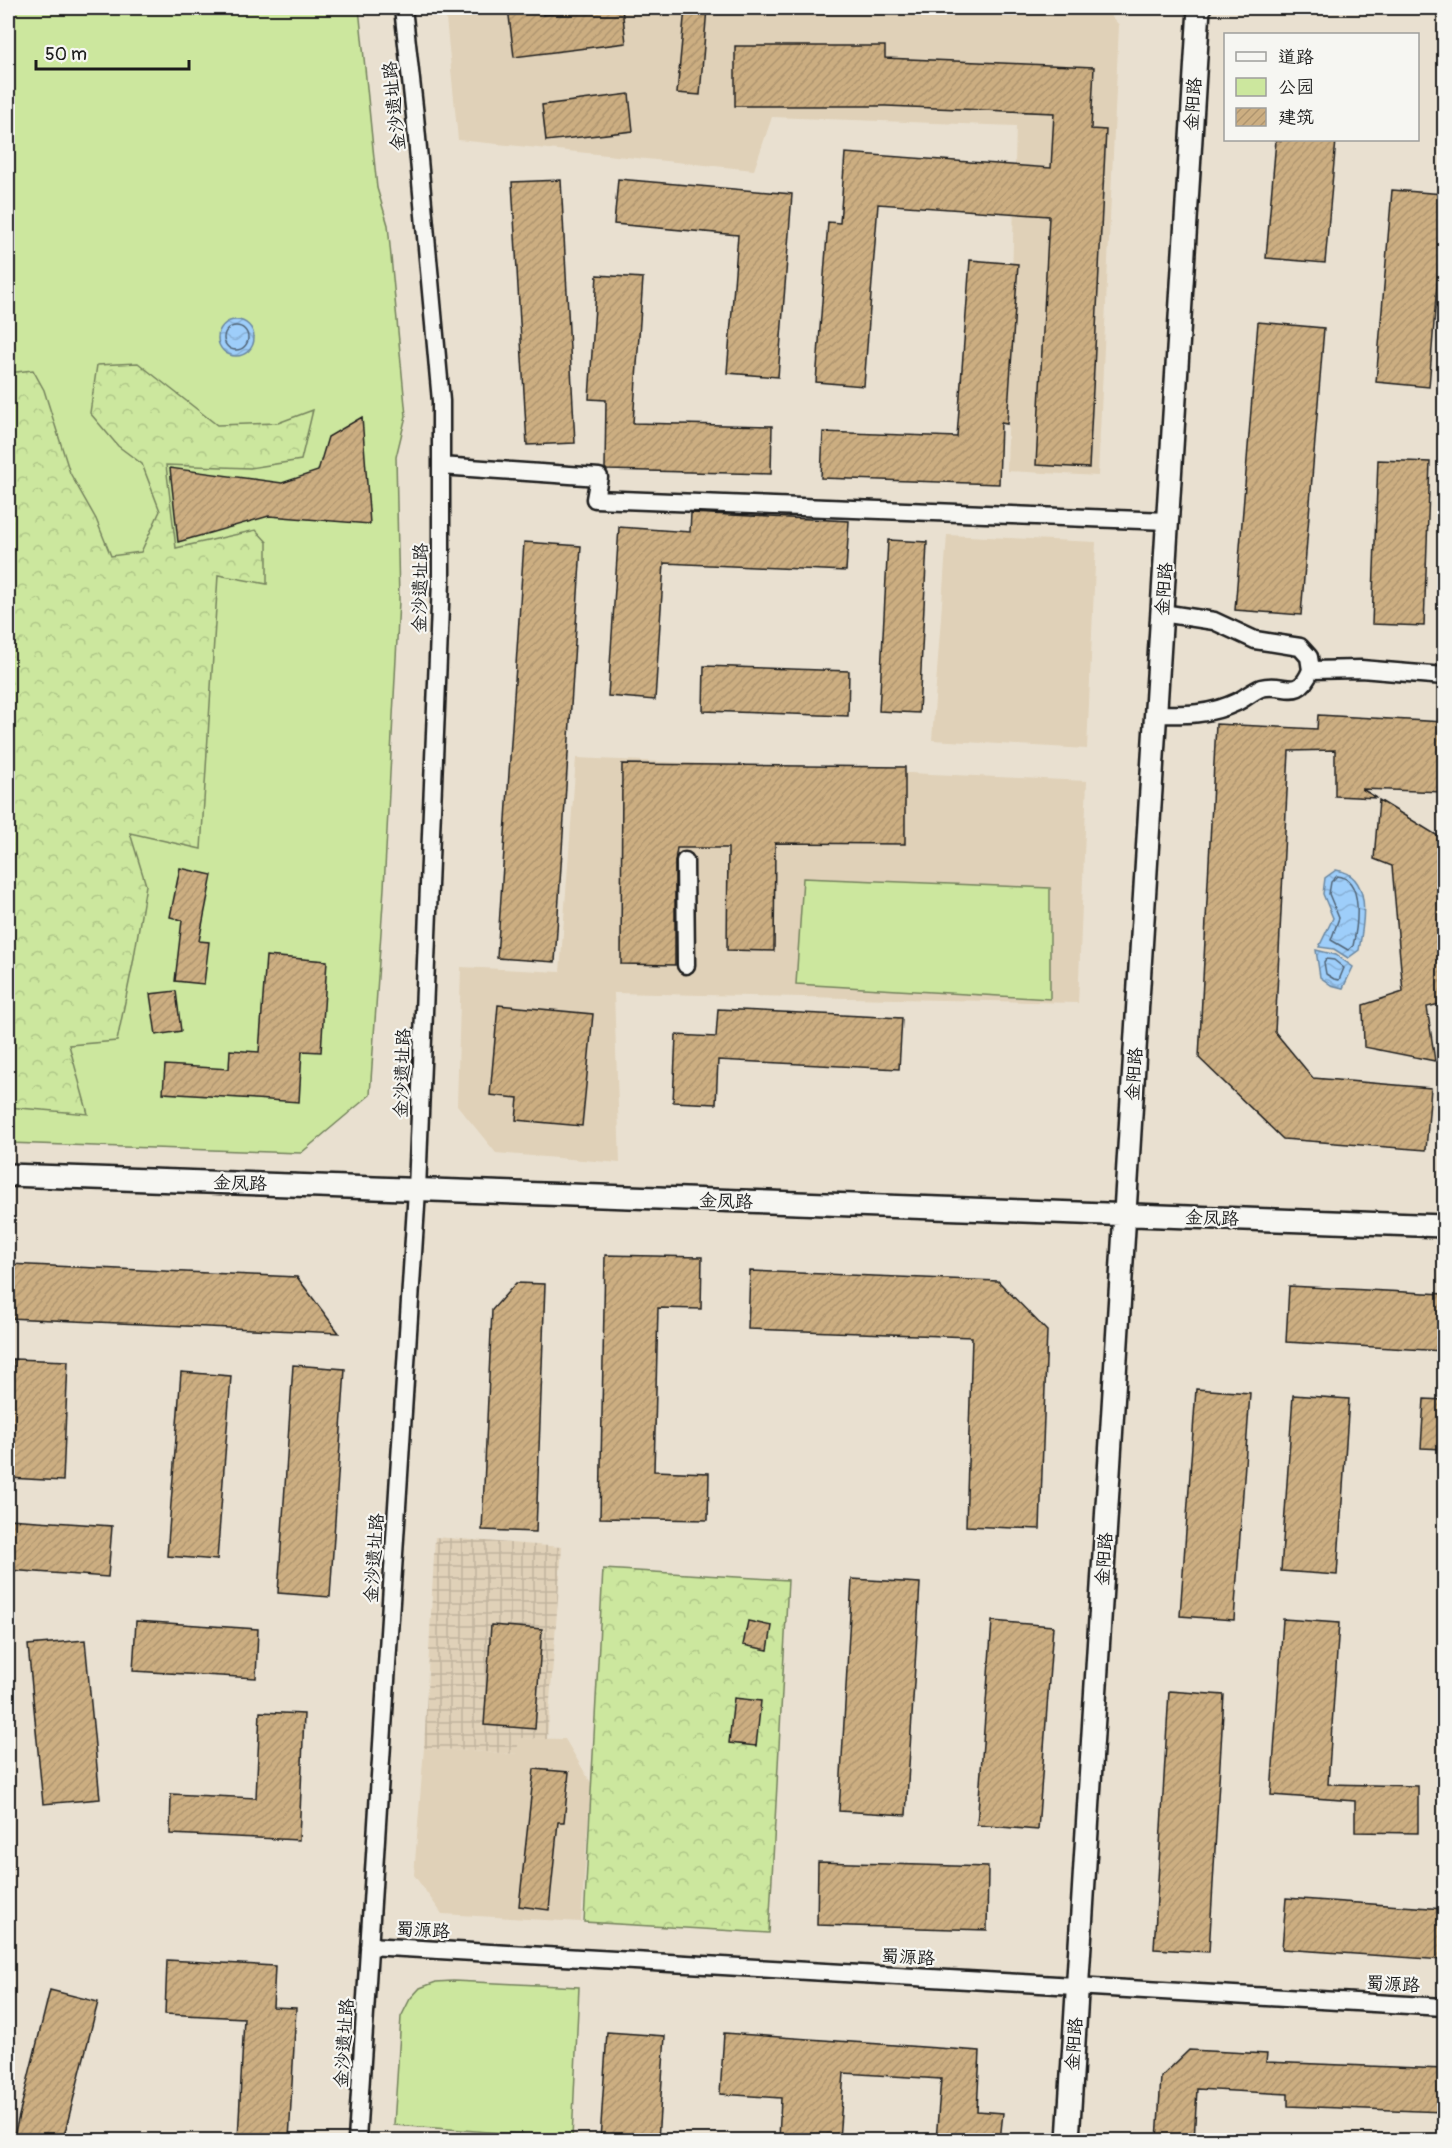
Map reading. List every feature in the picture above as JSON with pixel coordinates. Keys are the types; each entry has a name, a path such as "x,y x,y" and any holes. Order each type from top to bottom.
{"street":[{"name":"金沙遗址路","path":"357,2140 417,1190 441,581 440,390 403,8"},
{"name":"金阳路","path":"1068,2140 1199,8"},
{"path":"441,466 599,477 596,500 1168,521"},
{"path":"1156,714 1201,714 1236,702 1264,688 1296,689 1303,685 1311,670 1309,657 1300,647 1255,640 1214,621 1162,613"},
{"path":"1311,670 1372,670 1444,676"},
{"path":"685,861 686,965"},
{"name":"金凤路","path":"8,1175 1444,1226"},
{"name":"蜀源路","path":"369,1946 1444,2007"}],"shaded area":[{"path":"445,8 1104,8 1119,25 1098,476 1007,471 1016,126 772,117 754,170 458,140"},
{"path":"947,535 1096,542 1087,749 932,740"},
{"path":"576,758 1087,781 1078,1003 614,993 620,1163 496,1153 457,1105 461,967 560,972"},
{"path":"435,1537 562,1547 547,1739 519,1738 517,1754 424,1748"},
{"path":"519,1738 565,1739 591,1783 581,1922 442,1914 414,1875 424,1748 516,1754"}],"green space":[{"path":"8,8 359,8 377,188 388,225 406,416 396,457 399,601 384,888 370,1095 301,1153 8,1143"},
{"path":"138,363 217,425 278,423 313,410 301,460 250,468 166,465 176,548 256,530 267,542 267,584 218,575 201,849 130,833 146,885 117,1041 69,1045 88,1114 8,1107 8,373 33,370 44,390 70,473 96,519 111,556 141,552 160,511 142,464 118,446 90,413 97,365"},
{"path":"803,878 1050,888 1050,999 796,984"},
{"path":"603,1569 788,1580 769,1933 584,1922"},
{"path":"436,1982 579,1987 572,2138 394,2125 401,2017 410,1999 420,1988"}],"water":[{"path":"236,320 248,326 254,338 248,350 236,356 224,350 218,338 224,326"},
{"path":"1336,870 1348,874 1356,881 1361,890 1363,902 1363,927 1359,950 1348,958 1334,949 1319,947 1333,918 1323,894 1325,878"},
{"path":"1316,950 1336,955 1353,967 1343,988 1331,985 1320,977"}],"building":[{"path":"508,8 542,8 543,15 600,8 622,8 626,43 514,57"},
{"path":"685,8 707,8 700,95 677,93"},
{"path":"735,46 885,46 885,58 1094,67 1091,129 1106,130 1089,468 1036,465 1049,216 878,204 864,386 816,382 828,222 840,223 845,153 1051,168 1054,113 886,106 735,106"},
{"path":"629,94 633,131 546,141 542,105"},
{"path":"1276,141 1336,141 1325,263 1266,258"},
{"path":"618,179 792,194 778,377 727,373 738,235 614,224"},
{"path":"561,180 575,443 527,445 512,182"},
{"path":"1392,190 1444,194 1429,387 1376,382"},
{"path":"970,260 1018,264 1007,424 1001,423 999,484 821,478 823,432 957,437"},
{"path":"597,275 643,278 633,423 772,426 771,474 607,470 605,468 606,400 589,399"},
{"path":"1258,322 1324,328 1301,615 1235,610"},
{"path":"362,417 370,524 269,516 178,542 170,468 282,483 318,471 328,437"},
{"path":"1378,460 1430,462 1424,626 1372,624"},
{"path":"691,513 849,521 846,571 664,563 655,700 608,696 619,527 690,532"},
{"path":"888,540 927,542 919,713 879,711"},
{"path":"524,542 581,546 555,962 497,958"},
{"path":"704,666 849,671 848,716 703,711"},
{"path":"1318,715 1444,722 1444,792 1362,789 1377,798 1335,796 1335,750 1289,751 1275,1032 1313,1078 1431,1088 1426,1150 1283,1139 1199,1058 1216,724 1317,729"},
{"path":"622,764 905,767 905,844 775,843 774,951 727,950 728,848 677,848 675,965 621,964"},
{"path":"1379,800 1438,836 1444,869 1444,1003 1427,1007 1435,1061 1364,1047 1363,1005 1403,992 1392,866 1374,859"},
{"path":"180,868 212,875 199,941 209,942 204,984 175,981 182,920 170,917"},
{"path":"266,956 327,961 321,1052 302,1051 299,1102 163,1093 165,1065 229,1069 230,1050 259,1052"},
{"path":"176,991 181,1031 156,1035 150,994"},
{"path":"498,1005 593,1014 582,1126 516,1120 518,1098 490,1095"},
{"path":"718,1009 902,1018 899,1069 718,1060 716,1104 673,1102 676,1035 716,1037"},
{"path":"605,1255 702,1257 701,1309 658,1308 654,1471 709,1473 708,1520 600,1518"},
{"path":"8,1264 297,1277 339,1333 8,1318"},
{"path":"750,1271 998,1281 1047,1331 1040,1529 966,1526 972,1337 748,1329"},
{"path":"516,1283 545,1284 536,1532 482,1530 492,1310"},
{"path":"1289,1286 1444,1294 1444,1351 1286,1342"},
{"path":"13,1359 68,1361 63,1481 9,1478"},
{"path":"293,1365 345,1369 330,1597 278,1593"},
{"path":"181,1372 231,1376 217,1560 167,1556"},
{"path":"1196,1389 1250,1393 1234,1620 1180,1616"},
{"path":"1293,1395 1349,1399 1337,1575 1281,1571"},
{"path":"1424,1399 1444,1400 1444,1449 1421,1448"},
{"path":"8,1519 112,1526 108,1577 8,1570"},
{"path":"852,1579 920,1583 906,1815 839,1811"},
{"path":"1283,1619 1339,1623 1328,1784 1418,1786 1418,1833 1355,1832 1355,1801 1271,1795"},
{"path":"136,1621 258,1629 256,1678 133,1671"},
{"path":"748,1621 772,1626 768,1650 743,1645"},
{"path":"992,1621 1053,1626 1038,1830 977,1825"},
{"path":"491,1625 542,1629 535,1729 484,1725"},
{"path":"85,1640 100,1799 43,1804 28,1645"},
{"path":"1169,1691 1224,1695 1209,1952 1154,1949"},
{"path":"734,1698 761,1701 756,1746 729,1743"},
{"path":"260,1712 304,1714 299,1840 170,1834 171,1794 256,1798"},
{"path":"534,1769 569,1772 564,1822 558,1822 549,1910 519,1906"},
{"path":"818,1862 988,1867 987,1930 817,1925"},
{"path":"1286,1898 1444,1909 1444,1960 1282,1949"},
{"path":"167,1960 275,1966 273,2007 296,2008 289,2140 238,2140 244,2018 165,2014"},
{"path":"50,1990 98,2002 63,2140 13,2140"},
{"path":"607,2032 665,2036 658,2140 600,2140"},
{"path":"724,2033 980,2051 977,2111 1003,2113 1000,2140 936,2140 941,2079 844,2073 839,2140 779,2140 781,2098 720,2094"},
{"path":"1189,2050 1267,2054 1266,2062 1444,2069 1444,2112 1288,2106 1288,2094 1197,2089 1194,2140 1157,2140 1161,2077"}]}
